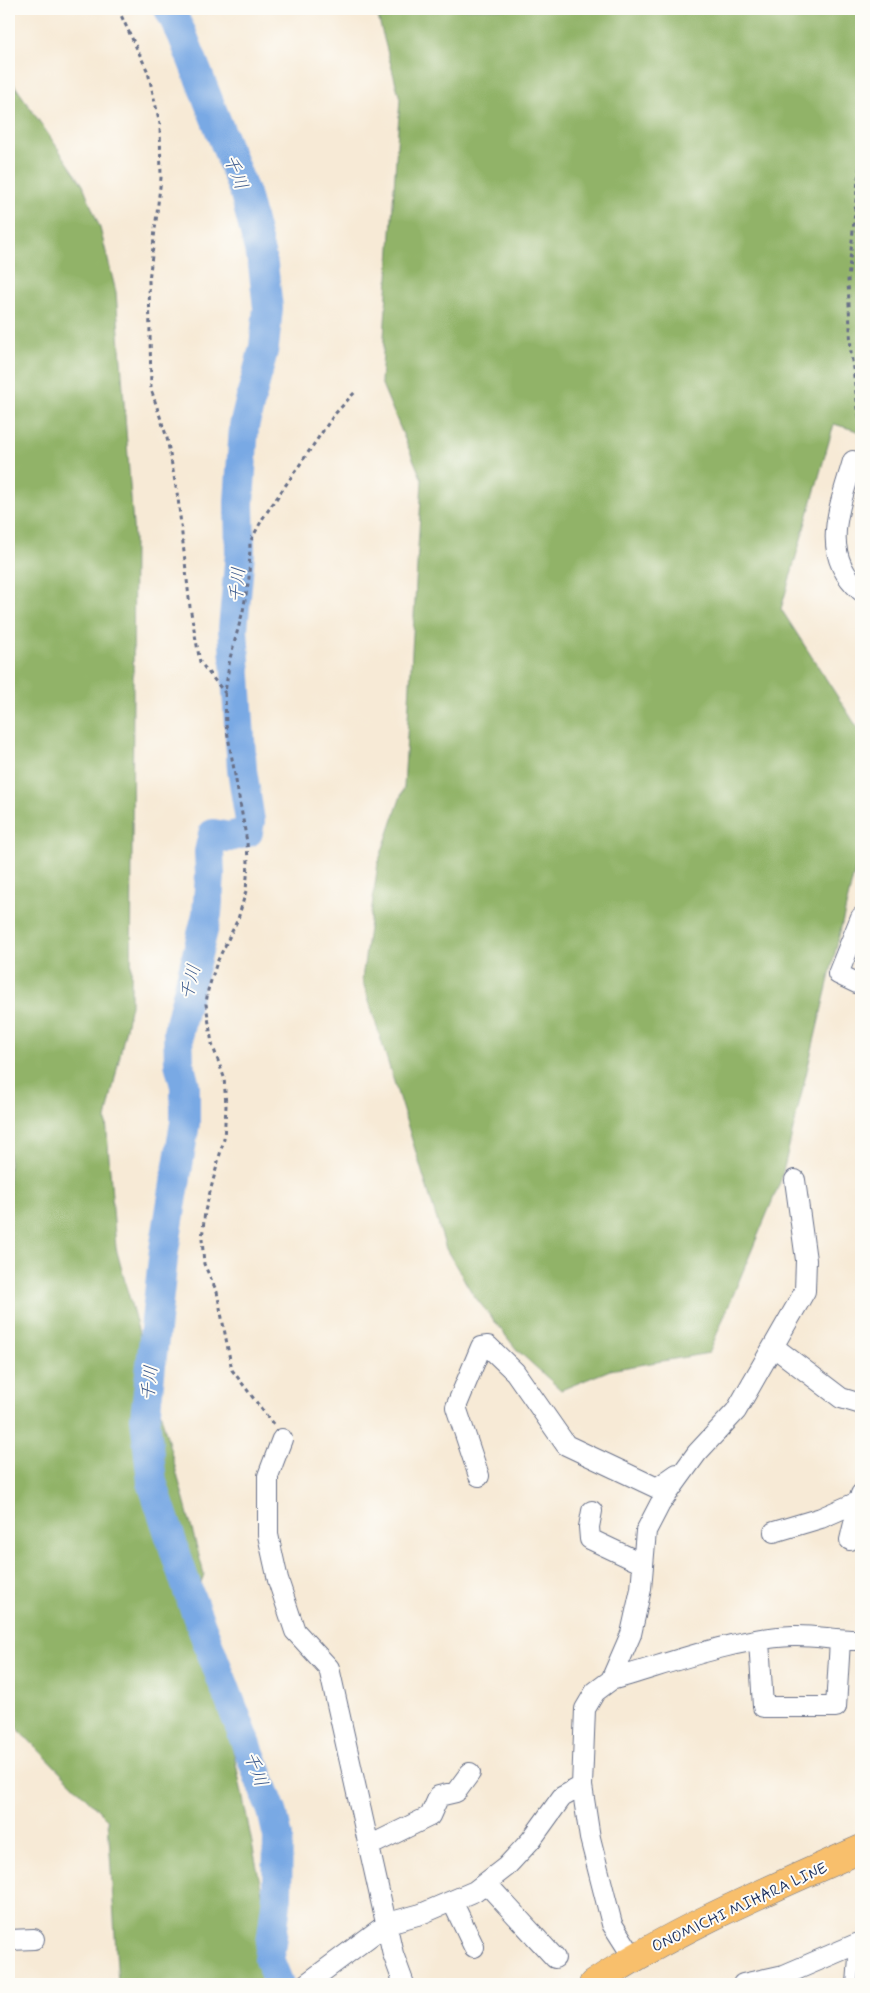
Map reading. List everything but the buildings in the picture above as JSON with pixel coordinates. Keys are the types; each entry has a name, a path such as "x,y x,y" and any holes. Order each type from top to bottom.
{"main road":[{"name":"ONOMICHI MIHARA LINE","path":"593,1984 633,1957 682,1930 861,1849"}],"street":[{"path":"853,461 838,516 834,544 837,560 861,591"},
{"path":"861,917 838,974 861,985"},
{"path":"611,1680 631,1634 643,1564 646,1531 660,1504 685,1469 736,1411 805,1292 806,1260 795,1180"},
{"path":"479,1476 456,1407 481,1347 488,1346 515,1372 566,1445 657,1488 685,1469"},
{"path":"774,1347 842,1398 861,1404"},
{"path":"282,1439 268,1476 266,1501 268,1535 278,1580 294,1631 329,1668 388,1923 393,1954 404,1984"},
{"path":"774,1532 820,1518 860,1498"},
{"path":"850,1540 860,1498"},
{"path":"592,1511 589,1527 590,1539 643,1564"},
{"path":"633,1957 612,1924 590,1838 582,1786 585,1709 595,1692 611,1680 759,1640 794,1636 840,1641 861,1640"},
{"path":"759,1640 763,1707 836,1707 840,1641"},
{"path":"369,1846 430,1816 439,1796 456,1792 470,1773"},
{"path":"312,1982 388,1923 421,1914 475,1891 506,1867 531,1840 562,1797 582,1786"},
{"path":"486,1883 556,1958"},
{"path":"452,1901 474,1947"},
{"path":"9,1940 34,1940"},
{"path":"743,1984 784,1975 858,1943"}],"lane":[{"path":"852,1984 858,1943"}],"path":[{"path":"118,9 148,72 160,124 160,178 149,281 151,389 167,438 178,498 190,607 200,662 225,693"},
{"path":"861,151 848,280 851,354 859,416 861,419"},
{"path":"282,1439 267,1413 232,1370 217,1292 204,1264 202,1239 205,1211 224,1139 226,1106 224,1077 212,1044 206,1004 208,990 217,962 238,920 246,890 248,864 226,725 225,693 230,658 245,603 250,542 263,518 328,423 355,392"}],"green space":[{"path":"376,9 861,9 861,432 834,424 781,609 861,733 861,844 781,1180 709,1353 610,1370 561,1390 517,1350 472,1293 446,1249 362,979 378,863 404,787 422,480 381,382 400,99"},
{"path":"9,77 83,185 100,228 116,292 134,539 131,1005 106,1119 116,1248 204,1574 191,1613 232,1744 276,1962 256,1984 118,1984 108,1820 9,1720"}],"waterway":[{"name":"千川","path":"169,9 182,34 245,194 263,265 268,308 264,347 244,426 239,502 240,553 233,629 242,770 250,821 248,832 229,837 213,834 209,852 210,875 207,914 178,1032 179,1063 185,1086 185,1123 164,1250 145,1418 152,1482 189,1594 272,1811 278,1837 277,1896 269,1959 279,1984"}]}
